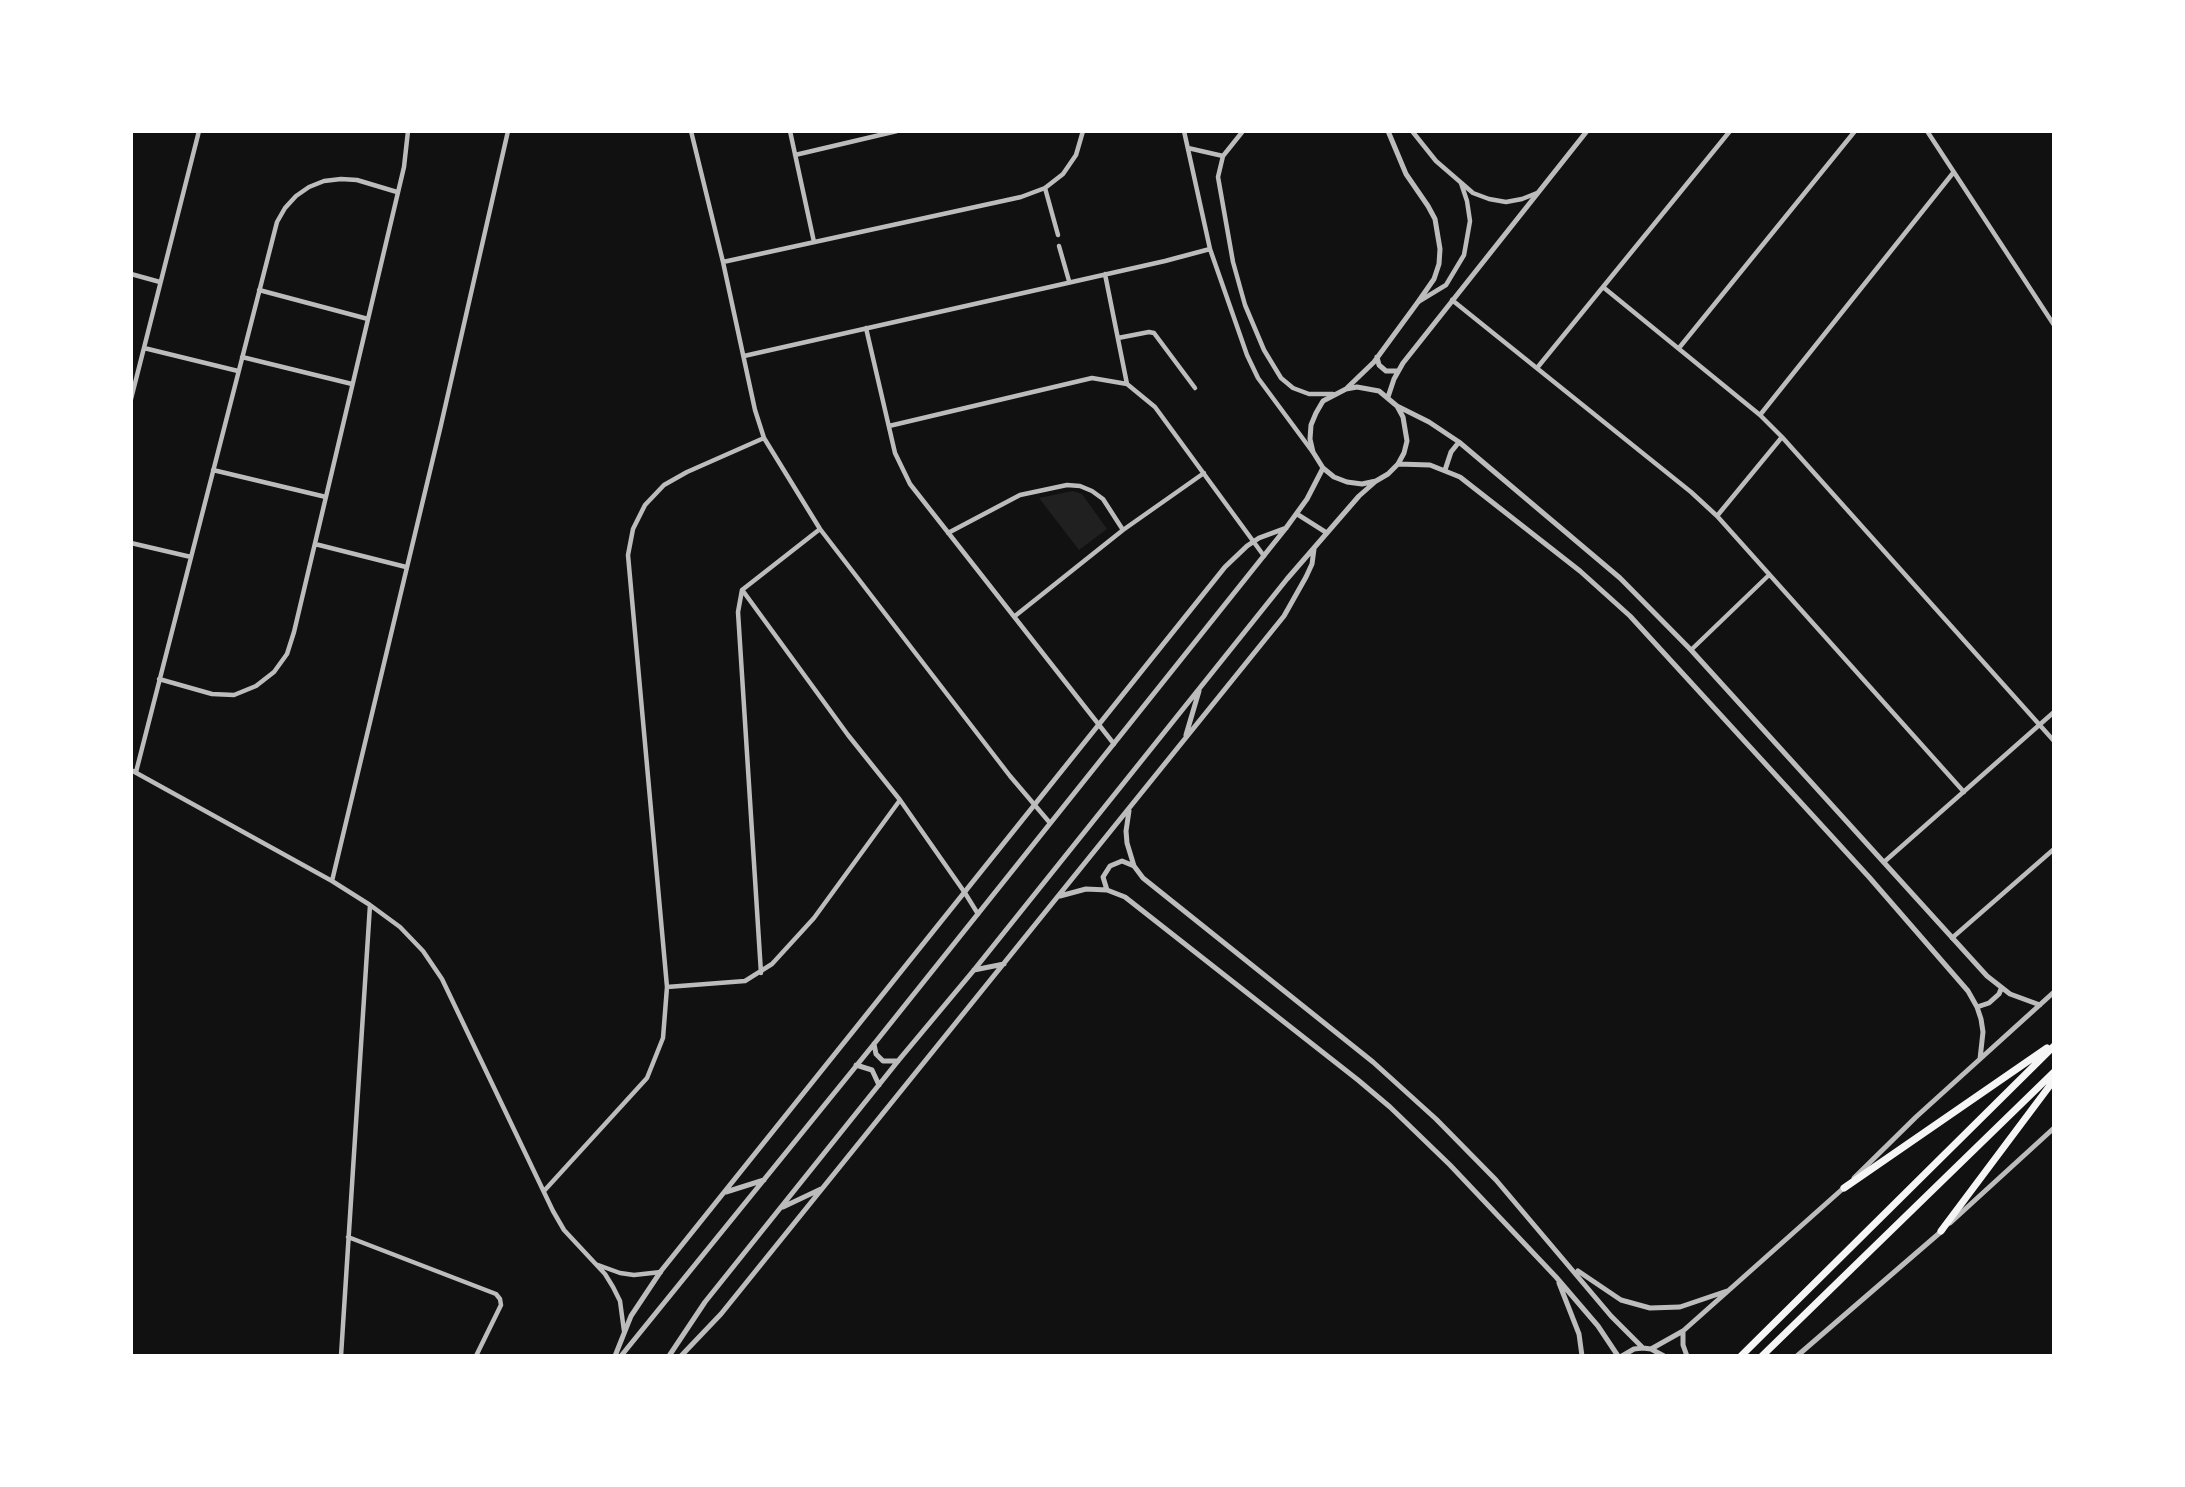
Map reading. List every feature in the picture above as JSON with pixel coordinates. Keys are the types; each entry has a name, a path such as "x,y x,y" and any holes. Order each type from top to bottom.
{"main road":[{"path":"1844,1188 2054,1045"},
{"path":"1741,1356 2054,1045"},
{"path":"1762,1356 2054,1072"},
{"path":"1941,1231 2054,1080"}],"street":[{"path":"131,398 200,131"},
{"path":"159,679 212,694 234,695 256,686 274,672 287,654 368,319 407,146 408,131"},
{"path":"332,881 508,131"},
{"path":"691,131 755,410 764,438 820,529 1010,776 1050,823"},
{"path":"790,131 814,242"},
{"path":"795,155 897,131"},
{"path":"723,262 1021,197 1045,188 1063,174 1076,155 1083,131"},
{"path":"1184,131 1210,249 1242,344 1258,378 1323,468 1334,477 1347,482 1362,484 1376,481"},
{"path":"1243,131 1223,156 1218,177 1233,262 1245,304 1275,372 1293,388 1317,395 1334,394"},
{"path":"1346,389 1377,357 1419,302 1434,279 1439,264 1439,233 1428,206 1397,157 1388,131"},
{"path":"1412,131 1426,152 1473,193 1506,202 1538,193"},
{"path":"1388,397 1398,371 1587,131"},
{"path":"1537,368 1730,131"},
{"path":"1678,348 1855,131"},
{"path":"1927,131 2054,325"},
{"path":"1188,148 1223,156"},
{"path":"1760,415 1954,173"},
{"path":"397,192 357,180 324,181 296,196 277,222 133,771 332,881 400,927 423,951 442,979 564,1230 613,1287 620,1301 624,1331"},
{"path":"1419,302 1446,285 1464,255 1470,221 1460,182"},
{"path":"1045,188 1058,235"},
{"path":"1059,246 1069,281"},
{"path":"744,356 1210,249"},
{"path":"131,274 160,282"},
{"path":"1105,274 1127,384"},
{"path":"1603,287 1760,415 1783,437 2054,741"},
{"path":"259,290 368,319"},
{"path":"1452,300 1691,492 1717,516 1964,792"},
{"path":"866,328 895,453 910,484 1114,744"},
{"path":"1118,338 1154,333 1195,388"},
{"path":"144,348 238,371"},
{"path":"242,357 352,384"},
{"path":"1377,357 1386,371 1398,371"},
{"path":"889,426 1092,378 1127,384 1155,407 1264,556"},
{"path":"669,1356 705,1302 1314,548 1359,496 1398,464 1407,441 1403,416 1388,397 1368,388 1346,389 1324,401 1316,413 1311,425 1313,452"},
{"path":"1397,406 1429,422 1459,442 1620,578 1691,650 1987,976 2001,989 2040,1005"},
{"path":"1717,516 1783,437"},
{"path":"544,1191 647,1078 663,1038 667,987 628,555 633,529 646,505 664,485 687,471 764,438"},
{"path":"1445,470 1448,458 1459,442"},
{"path":"1398,464 1422,464 1445,470 1473,486 1570,562 1637,624 1869,877 1968,991 1977,1006 1983,1032 1980,1059"},
{"path":"618,1356 764,1181 1264,556 1297,514 1323,468"},
{"path":"213,470 326,497"},
{"path":"1015,616 1123,530 1204,473"},
{"path":"948,533 1020,495 1067,485 1080,486 1102,499 1123,530"},
{"path":"1297,514 1327,534"},
{"path":"618,1356 624,1331 661,1272 1225,567 1254,542 1286,528"},
{"path":"761,973 738,612 742,590 820,529"},
{"path":"131,543 191,557"},
{"path":"315,544 406,567"},
{"path":"681,1356 721,1314 1292,604 1312,564 1314,548"},
{"path":"1691,650 1769,575"},
{"path":"742,590 848,735 900,800 978,914"},
{"path":"1186,738 1200,688"},
{"path":"1884,862 2054,712"},
{"path":"667,987 746,981 761,973 782,955 814,918 900,800"},
{"path":"1131,807 1126,831 1129,855 1148,884 1405,1090 1496,1180 1621,1327 1643,1348"},
{"path":"1952,937 2054,849"},
{"path":"1107,890 1103,877 1110,866 1122,861 1134,866"},
{"path":"1057,897 1086,888 1107,890 1133,902 1379,1098 1450,1165 1556,1277 1620,1356 1643,1348 1664,1356"},
{"path":"341,1356 370,905"},
{"path":"974,970 1004,964"},
{"path":"1977,1006 1983,1006 1994,999 2001,989"},
{"path":"1651,1349 1683,1331 1730,1290 2054,992"},
{"path":"874,1044 876,1054 883,1061 898,1061"},
{"path":"856,1065 872,1070 879,1085"},
{"path":"1797,1356 2054,1128"},
{"path":"725,1192 764,1181"},
{"path":"780,1209 823,1188"},
{"path":"348,1237 496,1294 501,1305 476,1356"},
{"path":"594,1263 620,1273 648,1275 661,1272"},
{"path":"1569,1265 1621,1300 1650,1308 1680,1307 1730,1290"},
{"path":"1556,1277 1579,1334 1582,1356"},
{"path":"1683,1331 1683,1345 1687,1356"}],"shaded area":[{"path":"1073,491 1082,494 1107,529 1079,550 1039,498"}]}
